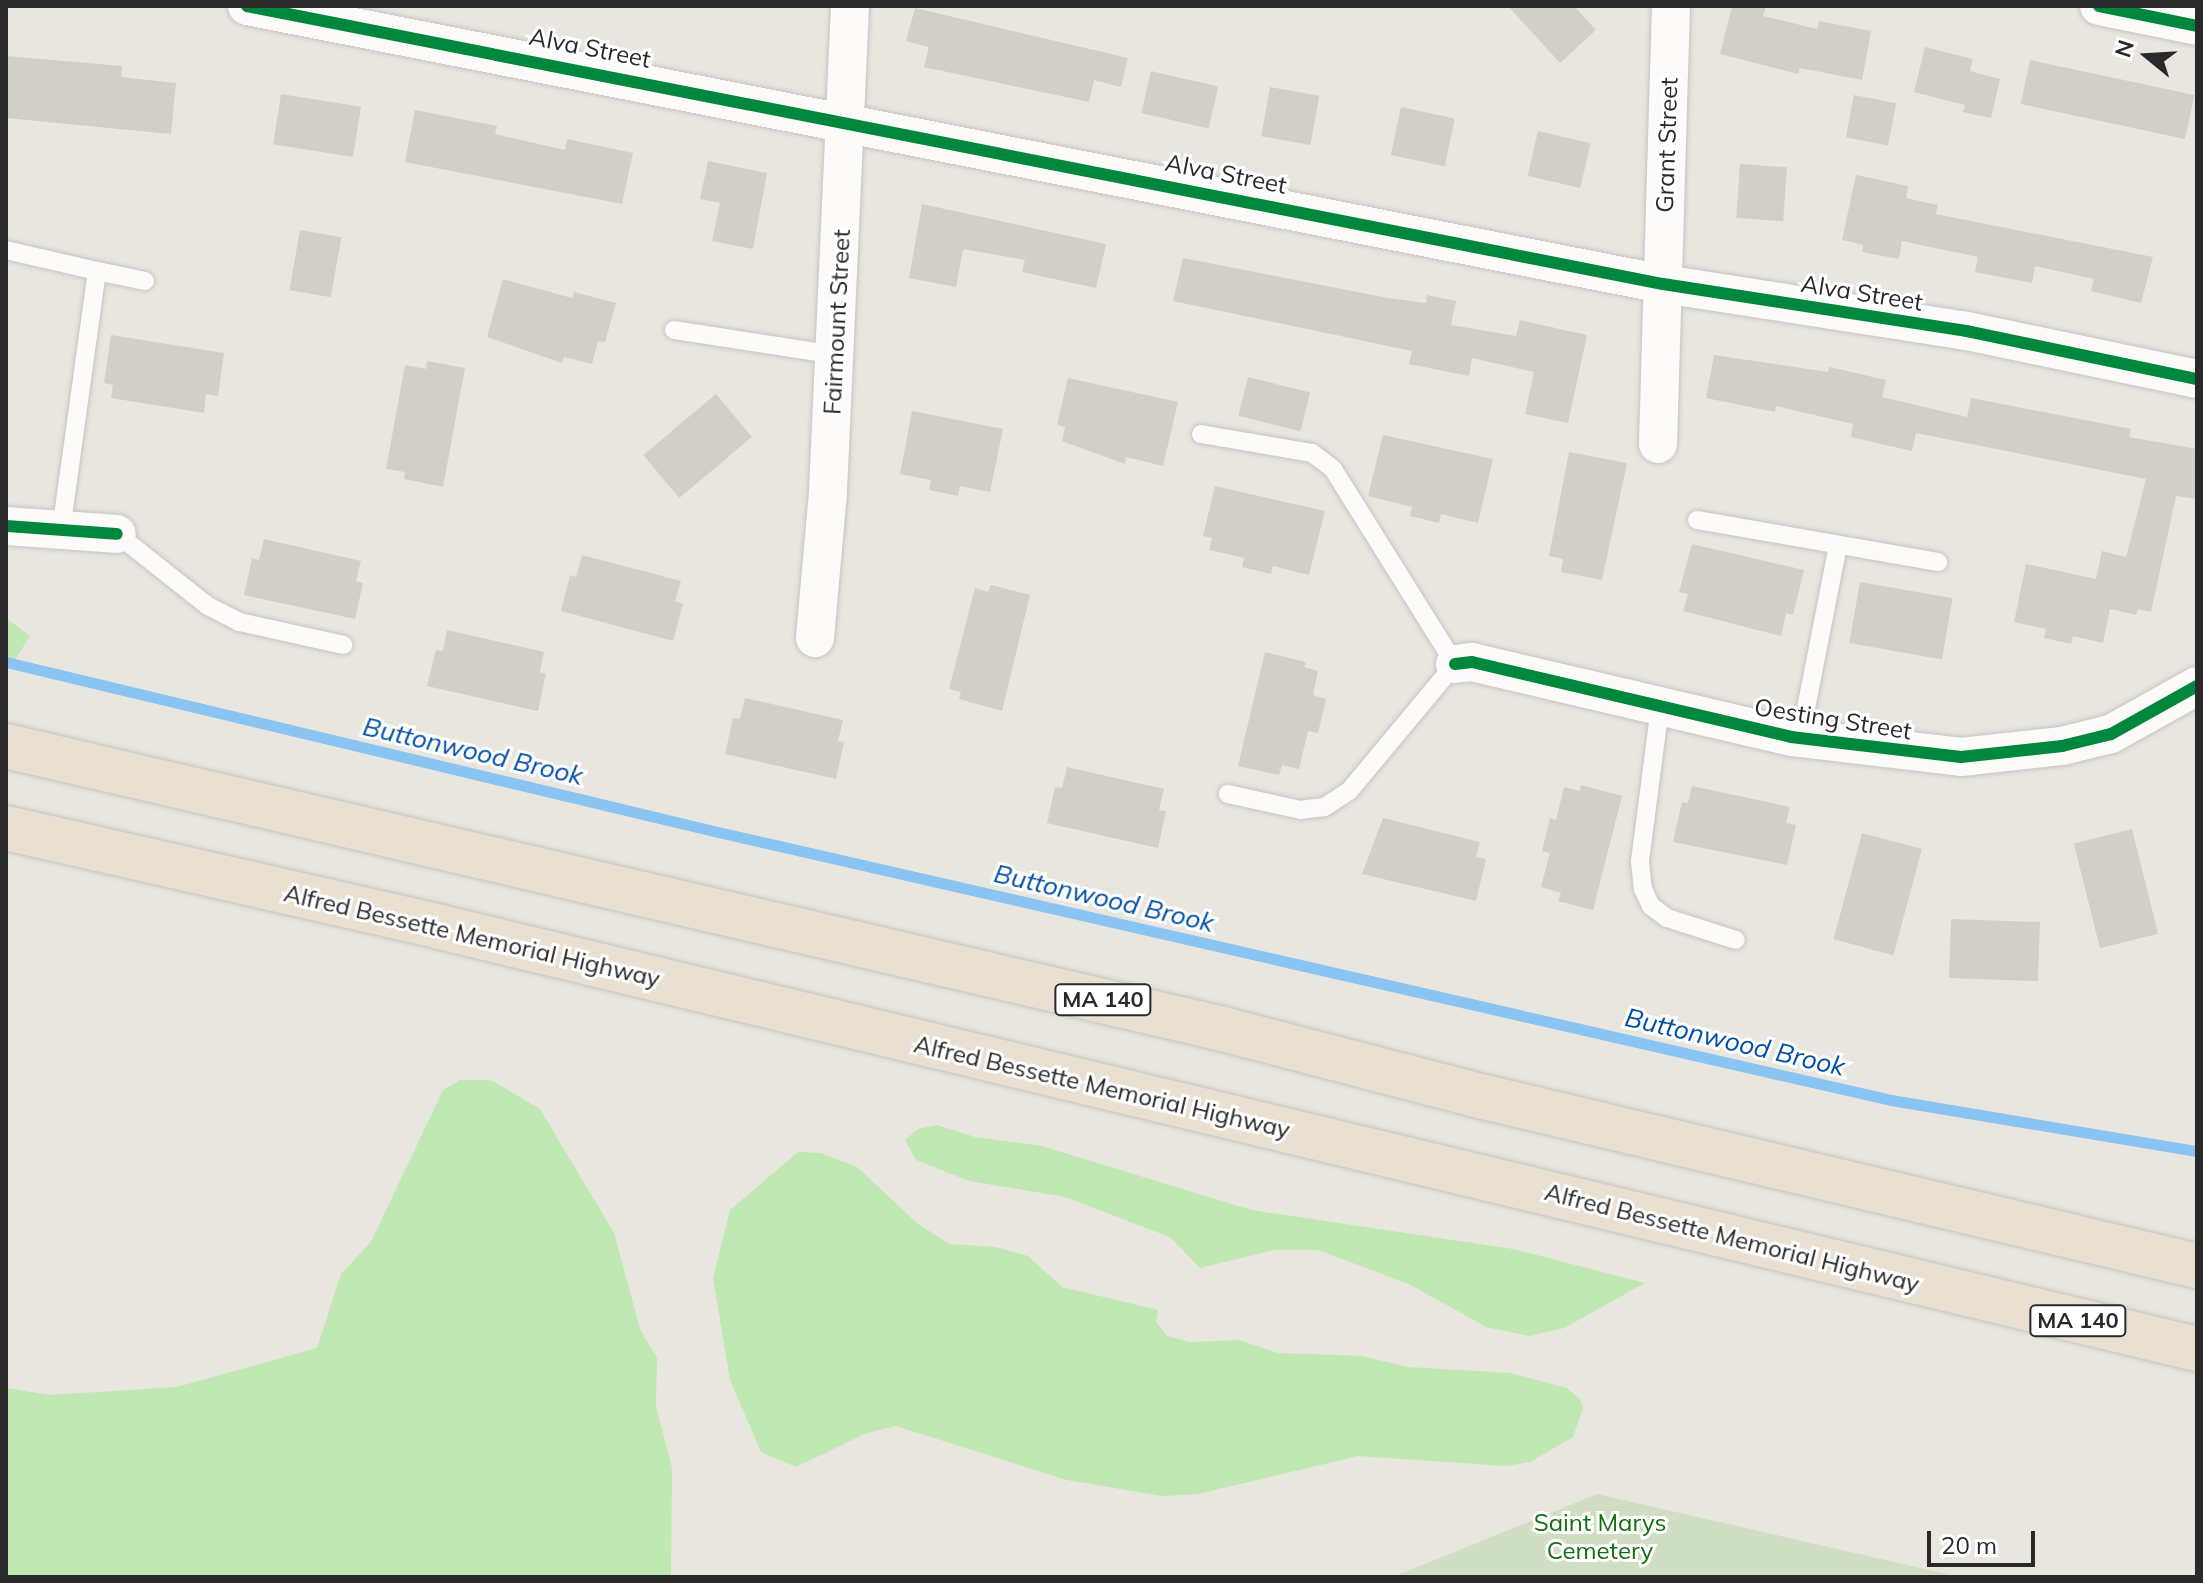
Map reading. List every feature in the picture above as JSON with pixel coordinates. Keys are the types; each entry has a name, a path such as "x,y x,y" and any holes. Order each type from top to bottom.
{"highway":[{"name":"MA 140","path":"6,746 1174,1017 1480,1096 2185,1261"},
{"name":"Alfred Bessette Memorial Highway","path":"6,828 440,927 2197,1349"}],"street":[{"name":"Alva Street","path":"247,6 847,121 1663,284 1967,331 2197,379"},
{"name":"Fairmount Street","path":"815,638 836,355 850,6"},
{"name":"Grant Street","path":"1658,444 1671,6"},
{"path":"2099,6 2197,26"},
{"path":"6,526 117,534"},
{"name":"Oesting Street","path":"1455,664 1472,662 1800,739 1920,756 2011,754 2111,734 2197,686"}],"lane":[{"path":"6,250 145,281"},
{"path":"61,531 97,271"},
{"path":"674,330 836,355"},
{"path":"1201,434 1312,453 1333,469 1455,664 1349,791 1324,807 1301,810 1228,794"},
{"path":"1697,520 1938,562"},
{"path":"117,534 208,606 239,622 344,645"},
{"path":"1800,739 1838,545"},
{"path":"1660,707 1640,862 1643,889 1651,906 1667,918 1736,940"}],"green space":[{"path":"6,618 30,636 11,666 6,665"},
{"path":"460,1080 491,1080 540,1109 614,1233 640,1329 657,1358 656,1406 672,1468 671,1577 6,1577 6,1388 50,1395 177,1387 317,1348 341,1274 371,1242 443,1090"},
{"path":"937,1125 975,1137 1042,1146 1251,1210 1513,1249 1645,1283 1564,1328 1529,1336 1486,1327 1411,1285 1318,1250 1274,1250 1200,1268 1170,1237 1065,1197 969,1181 916,1160 905,1140 918,1129"},
{"path":"798,1152 821,1153 857,1167 917,1223 949,1244 996,1247 1028,1256 1062,1287 1158,1310 1156,1322 1167,1336 1190,1342 1239,1340 1278,1353 1362,1356 1408,1367 1510,1373 1567,1388 1580,1399 1583,1408 1573,1437 1530,1462 1506,1466 1358,1456 1198,1494 1162,1496 1067,1480 896,1426 867,1433 796,1467 761,1452 730,1380 713,1278 730,1210"},
{"name":"Saint Marys Cemetery","path":"1597,1494 1960,1577 1393,1577"}],"building":[{"path":"1508,6 1574,6 1596,30 1560,63"},
{"path":"1732,6 1766,6 1763,16 1817,29 1819,21 1871,31 1862,80 1800,68 1798,74 1720,54"},
{"path":"915,8 1128,58 1121,87 1094,80 1089,102 924,67 929,47 906,41"},
{"path":"1925,47 1973,59 1970,71 2000,79 1991,118 1963,112 1965,105 1914,92"},
{"path":"6,56 122,66 121,77 176,83 171,134 6,118"},
{"path":"2030,60 2194,95 2185,139 2021,104"},
{"path":"1151,71 1218,87 1209,128 1141,113"},
{"path":"1270,87 1319,96 1311,145 1261,136"},
{"path":"281,94 361,107 353,157 273,144"},
{"path":"1854,95 1896,103 1888,145 1846,137"},
{"path":"1401,107 1455,118 1445,166 1391,155"},
{"path":"415,110 497,126 495,134 565,150 567,139 633,153 622,204 405,162"},
{"path":"1538,131 1591,143 1580,188 1528,176"},
{"path":"708,161 767,173 753,249 712,241 720,203 700,199"},
{"path":"1740,164 1787,167 1783,221 1736,218"},
{"path":"1856,175 1908,186 1906,198 1938,205 1936,214 2153,257 2141,303 2091,291 2094,279 2035,266 2032,283 1975,272 1978,257 1902,241 1899,259 1862,252 1863,245 1842,240"},
{"path":"922,204 1106,244 1096,288 1022,272 1025,260 963,249 956,287 909,278"},
{"path":"300,230 341,237 331,297 289,290"},
{"path":"1183,258 1388,298 1426,303 1427,295 1456,301 1451,325 1516,336 1520,320 1587,335 1568,423 1525,414 1534,372 1472,358 1469,376 1409,364 1412,351 1173,301"},
{"path":"503,279 572,298 574,292 616,303 605,342 598,341 592,364 564,357 562,363 487,337"},
{"path":"111,335 224,353 218,396 206,394 204,413 111,398 113,385 104,383"},
{"path":"1714,355 1828,372 1829,367 1886,380 1882,397 1967,417 1971,398 2131,429 2129,437 2197,449 2197,499 2176,496 2151,612 2138,609 2136,615 2110,609 2103,643 2073,636 2071,644 2044,638 2046,629 2014,622 2026,564 2096,579 2102,551 2126,557 2146,479 1916,433 1912,451 1851,437 1853,424 1776,406 1775,412 1706,398"},
{"path":"427,361 465,368 443,487 404,479 405,472 386,469 405,365 426,369"},
{"path":"1248,377 1310,392 1300,431 1238,416"},
{"path":"1068,378 1178,402 1163,466 1126,457 1125,464 1062,441 1065,427 1057,425"},
{"path":"716,394 752,437 679,498 643,455"},
{"path":"912,411 1003,429 990,492 960,486 958,496 929,490 931,480 900,474"},
{"path":"1383,435 1493,459 1478,523 1441,514 1439,523 1410,516 1412,507 1368,496"},
{"path":"1569,452 1627,463 1602,580 1561,572 1563,559 1549,556"},
{"path":"1215,486 1325,511 1309,575 1273,566 1271,574 1242,567 1244,558 1209,550 1212,538 1203,536"},
{"path":"264,539 361,561 356,581 363,583 355,619 244,595 252,558 259,560"},
{"path":"1692,544 1804,570 1793,615 1786,613 1781,636 1683,611 1688,594 1679,592"},
{"path":"582,555 681,581 675,601 683,604 673,641 561,611 570,575 576,577"},
{"path":"1860,582 1953,598 1942,659 1849,643"},
{"path":"991,585 1030,595 1002,711 959,699 961,692 949,689 975,588 988,592"},
{"path":"447,630 544,652 540,672 546,674 538,711 427,686 436,650 443,651"},
{"path":"1265,652 1306,662 1304,667 1318,671 1313,695 1326,699 1318,733 1308,731 1299,769 1282,765 1279,775 1238,766"},
{"path":"745,698 843,720 838,741 844,742 836,779 725,754 733,718 740,719"},
{"path":"1067,767 1164,789 1159,810 1166,811 1158,848 1047,823 1055,787 1062,788"},
{"path":"1581,785 1622,796 1593,910 1558,901 1561,893 1541,887 1550,853 1542,851 1550,818 1556,820 1564,787 1580,791"},
{"path":"1692,786 1790,807 1786,823 1796,825 1787,865 1673,842 1682,802 1688,803"},
{"path":"1383,818 1480,842 1476,857 1486,859 1476,901 1362,874"},
{"path":"2132,829 2158,934 2100,948 2074,844"},
{"path":"1862,833 1922,849 1893,955 1834,939"},
{"path":"1951,919 2040,922 2038,981 1949,978"}],"waterway":[{"name":"Buttonwood Brook","path":"6,662 718,832 1891,1100 2197,1151"}],"cycle path":[{"path":"247,6 1663,284 1967,331 2197,379"},
{"path":"2099,6 2197,26"},
{"path":"6,526 117,534"},
{"path":"1455,664 1472,662 1791,737 1961,757 2062,746 2111,734 2197,686"}]}
